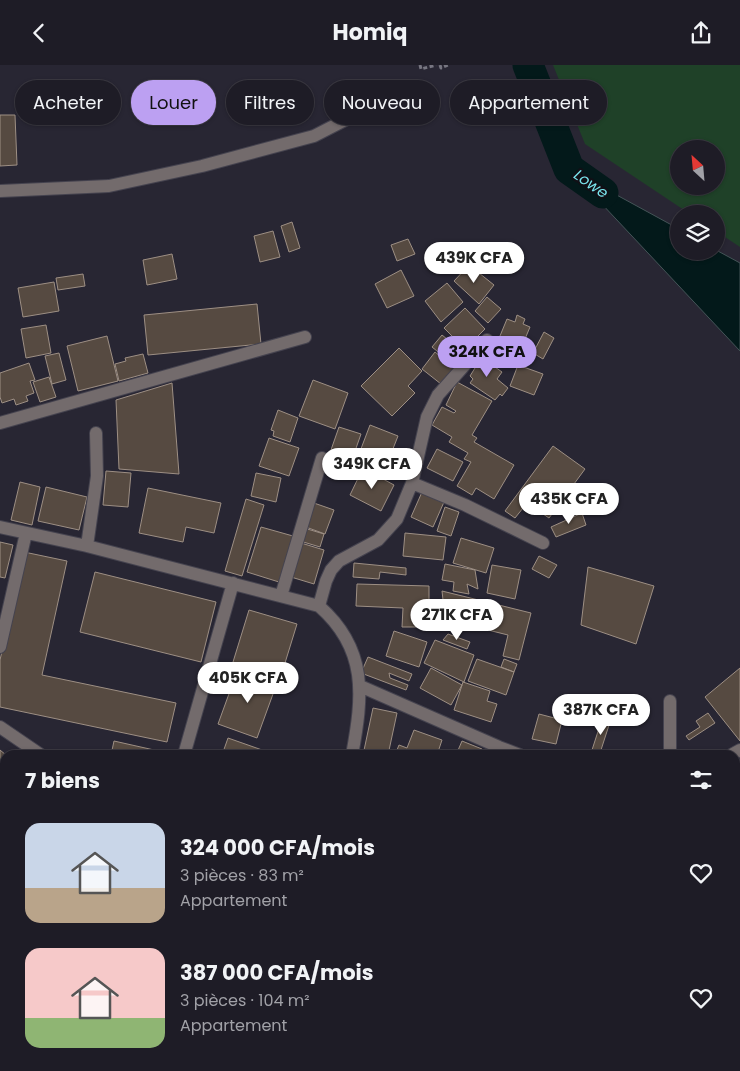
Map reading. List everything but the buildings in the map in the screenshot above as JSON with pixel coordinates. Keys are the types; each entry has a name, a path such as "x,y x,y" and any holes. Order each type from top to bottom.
{"street":[{"path":"0,191 109,186 202,166 314,136 335,125"},
{"path":"0,423 305,337"},
{"path":"319,606 326,581 331,570 339,561 378,540 397,519 412,483 427,417 438,395 487,340"},
{"path":"86,546 97,476 96,433"},
{"path":"281,596 322,458"},
{"path":"412,483 465,505 543,543"},
{"path":"0,527 86,546 319,606 334,619 346,638 357,665 360,686 353,750"},
{"path":"0,647 26,533"},
{"path":"185,750 233,583"},
{"path":"360,686 505,750"},
{"path":"670,701 670,750"},
{"path":"0,727 34,750"}],"path":[{"path":"420,65 421,69 436,65"},
{"path":"440,65 441,68 448,65"}],"green space":[{"path":"553,65 740,65 740,247 725,237 725,205 676,205 585,144 577,125 607,125 607,80 559,80"}],"water":[{"path":"569,169 670,224 670,260 725,260 725,255 740,263 740,351"}],"waterway":[{"name":"Lowe","path":"528,65 569,169 603,193"}]}
